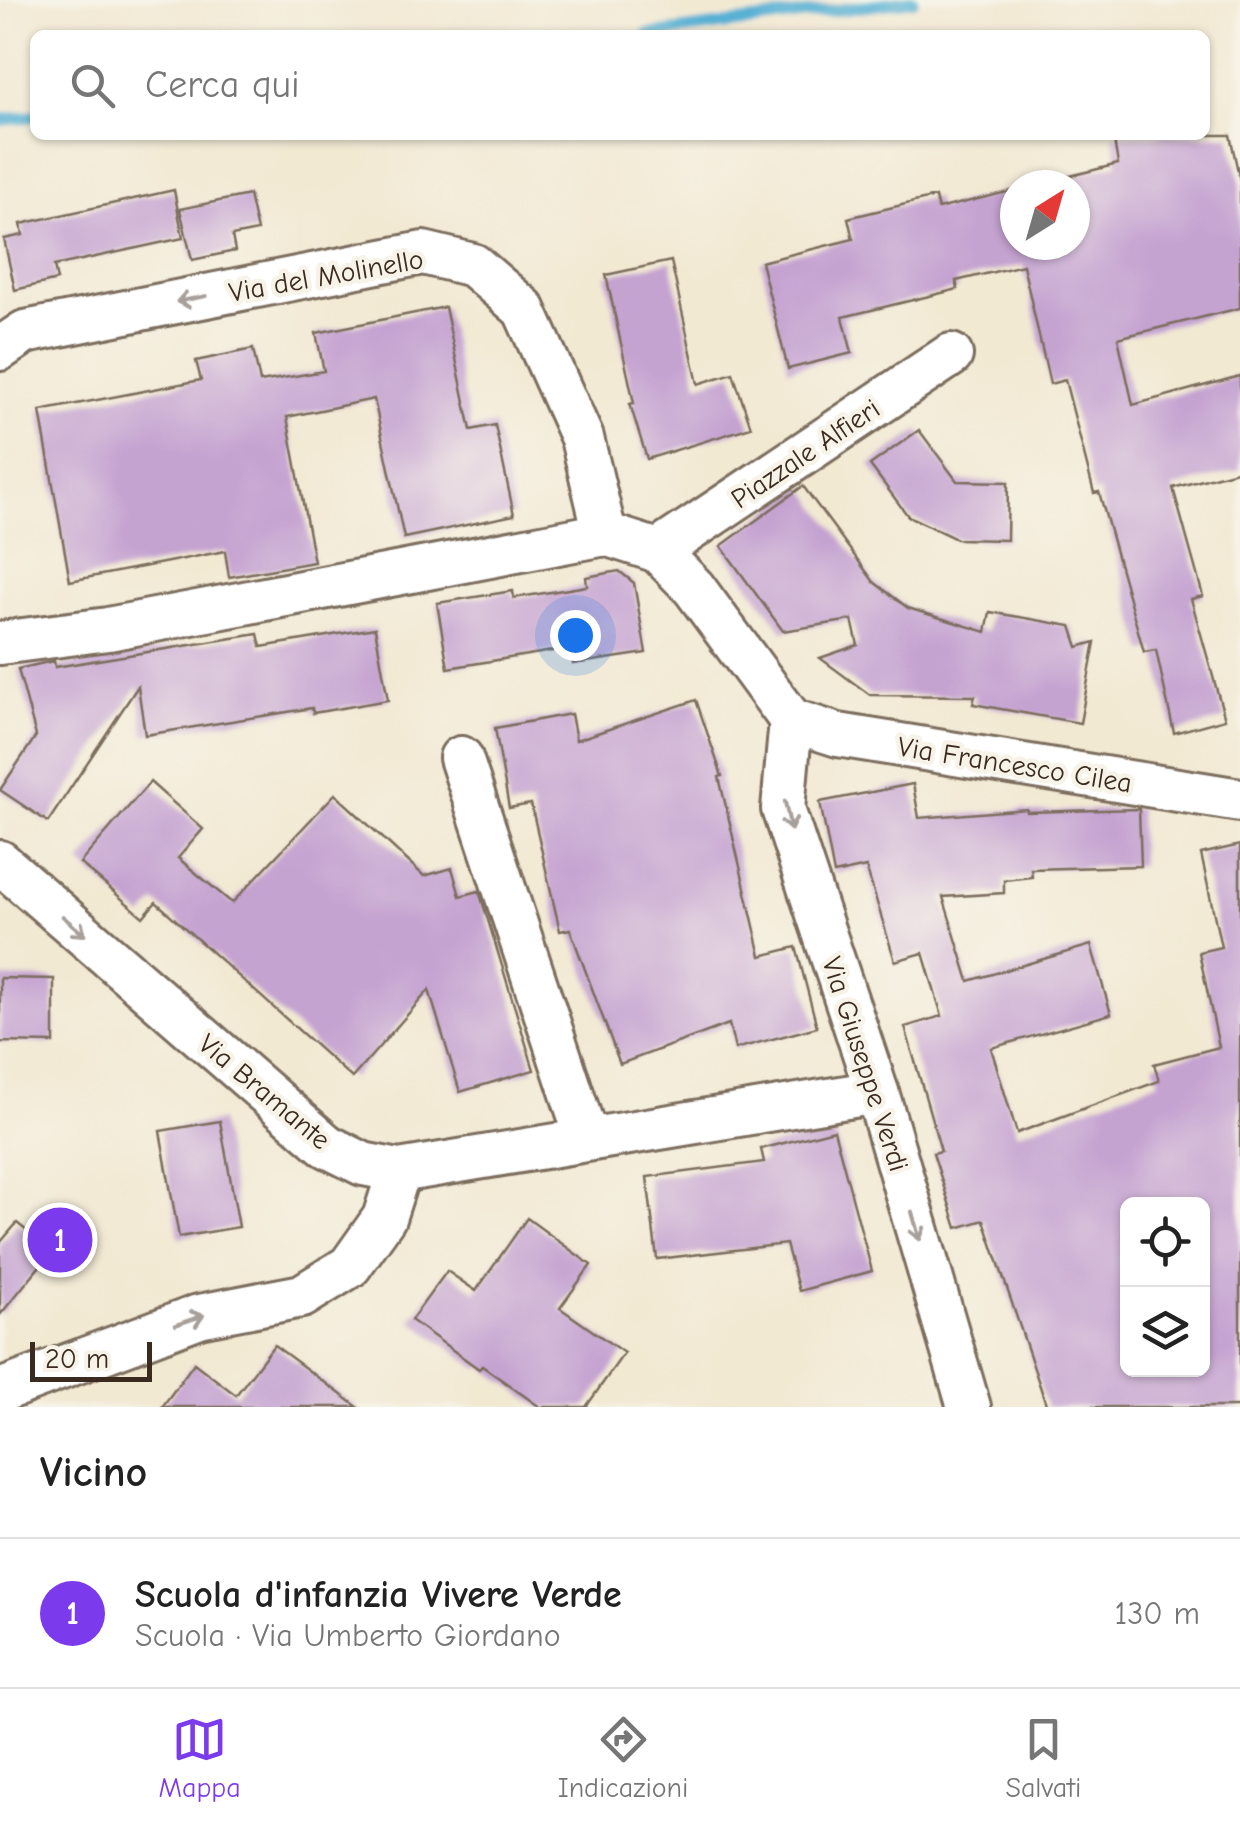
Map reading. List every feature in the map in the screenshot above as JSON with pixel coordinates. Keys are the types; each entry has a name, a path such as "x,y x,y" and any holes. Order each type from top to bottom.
{"street":[{"name":"Via del Molinello","path":"0,350 25,332 424,253 473,265 524,308 582,438 605,534"},
{"name":"Piazzale Alfieri","path":"658,551 951,355"},
{"path":"0,643 108,629 605,534 658,551 694,588 791,720"},
{"name":"Via Francesco Cilea","path":"791,720 838,735 1240,800"},
{"name":"Via Giuseppe Verdi","path":"791,720 783,809 876,1092 970,1407"},
{"path":"461,758 588,1140"},
{"name":"Via Bramante","path":"0,862 327,1146 363,1164 399,1171 876,1092"},
{"path":"0,1391 198,1316 302,1296 350,1266 384,1218 399,1171"}],"building":[{"path":"1210,135 1230,135 1240,181 1240,308 1118,338 1133,405 1240,376 1240,470 1173,488 1203,596 1191,599 1225,719 1174,733 1156,650 1144,652 1099,492 1094,493 1065,380 1050,384 1023,265 956,281 958,289 843,317 852,353 788,369 761,262 853,239 848,218 935,197 938,209 1000,194 1000,260 1090,260 1090,171 1118,164 1114,140 1210,140"},
{"path":"174,190 183,238 54,266 57,280 15,290 4,239 23,235 21,224"},
{"path":"249,195 257,231 232,236 235,251 192,260 180,209"},
{"path":"671,261 698,384 733,373 751,427 647,459 630,404 634,403 606,275"},
{"path":"445,307 471,430 495,425 514,515 404,538 374,399 287,417 314,562 229,577 225,551 70,581 40,411 201,380 196,361 253,349 260,382 324,371 316,333"},
{"path":"919,430 957,481 1008,482 1007,540 956,539 908,516 870,465"},
{"path":"803,486 874,582 908,608 986,632 990,612 1071,626 1078,647 1095,642 1080,723 973,704 975,696 870,695 820,658 858,645 852,620 783,631 721,546"},
{"path":"619,571 634,583 646,653 573,664 571,648 448,668 437,603 513,591 514,598 587,586 586,577"},
{"path":"375,628 388,700 145,735 138,686 48,822 0,790 36,736 18,669 54,661 55,667 258,634 261,647"},
{"path":"696,700 722,776 719,777 761,956 796,947 817,1027 735,1049 729,1024 620,1064 570,929 560,931 531,804 509,808 495,728 571,714 576,740"},
{"path":"150,782 203,829 178,858 232,903 335,794 424,876 452,868 460,896 479,891 534,1070 460,1092 429,990 352,1078 156,902 143,917 80,863"},
{"path":"913,784 919,818 1027,809 1139,809 1141,866 1031,869 1032,877 1004,880 1004,893 943,897 969,981 1091,945 1111,1014 991,1048 1017,1133 1159,1081 1154,1064 1219,1047 1199,952 1221,947 1201,854 1240,845 1240,1407 1047,1407 984,1220 957,1228 933,1153 941,1151 905,1027 942,1016 923,953 895,961 866,867 834,874 820,802"},
{"path":"0,978 54,979 54,1043 0,1042"},
{"path":"220,1121 239,1227 179,1237 160,1131"},
{"path":"834,1130 872,1271 799,1291 786,1244 657,1259 647,1177 764,1162 761,1149"},
{"path":"527,1218 591,1265 560,1308 624,1353 586,1407 540,1407 411,1320 447,1271 476,1291"},
{"path":"17,1223 52,1251 0,1315 0,1243"},
{"path":"274,1345 358,1407 162,1407 194,1363 236,1395"}],"waterway":[{"path":"685,30 913,0"},
{"path":"0,120 30,117"}],"place":[{"name":"Scuola d'infanzia Vivere Verde","path":"60,1240"}]}
